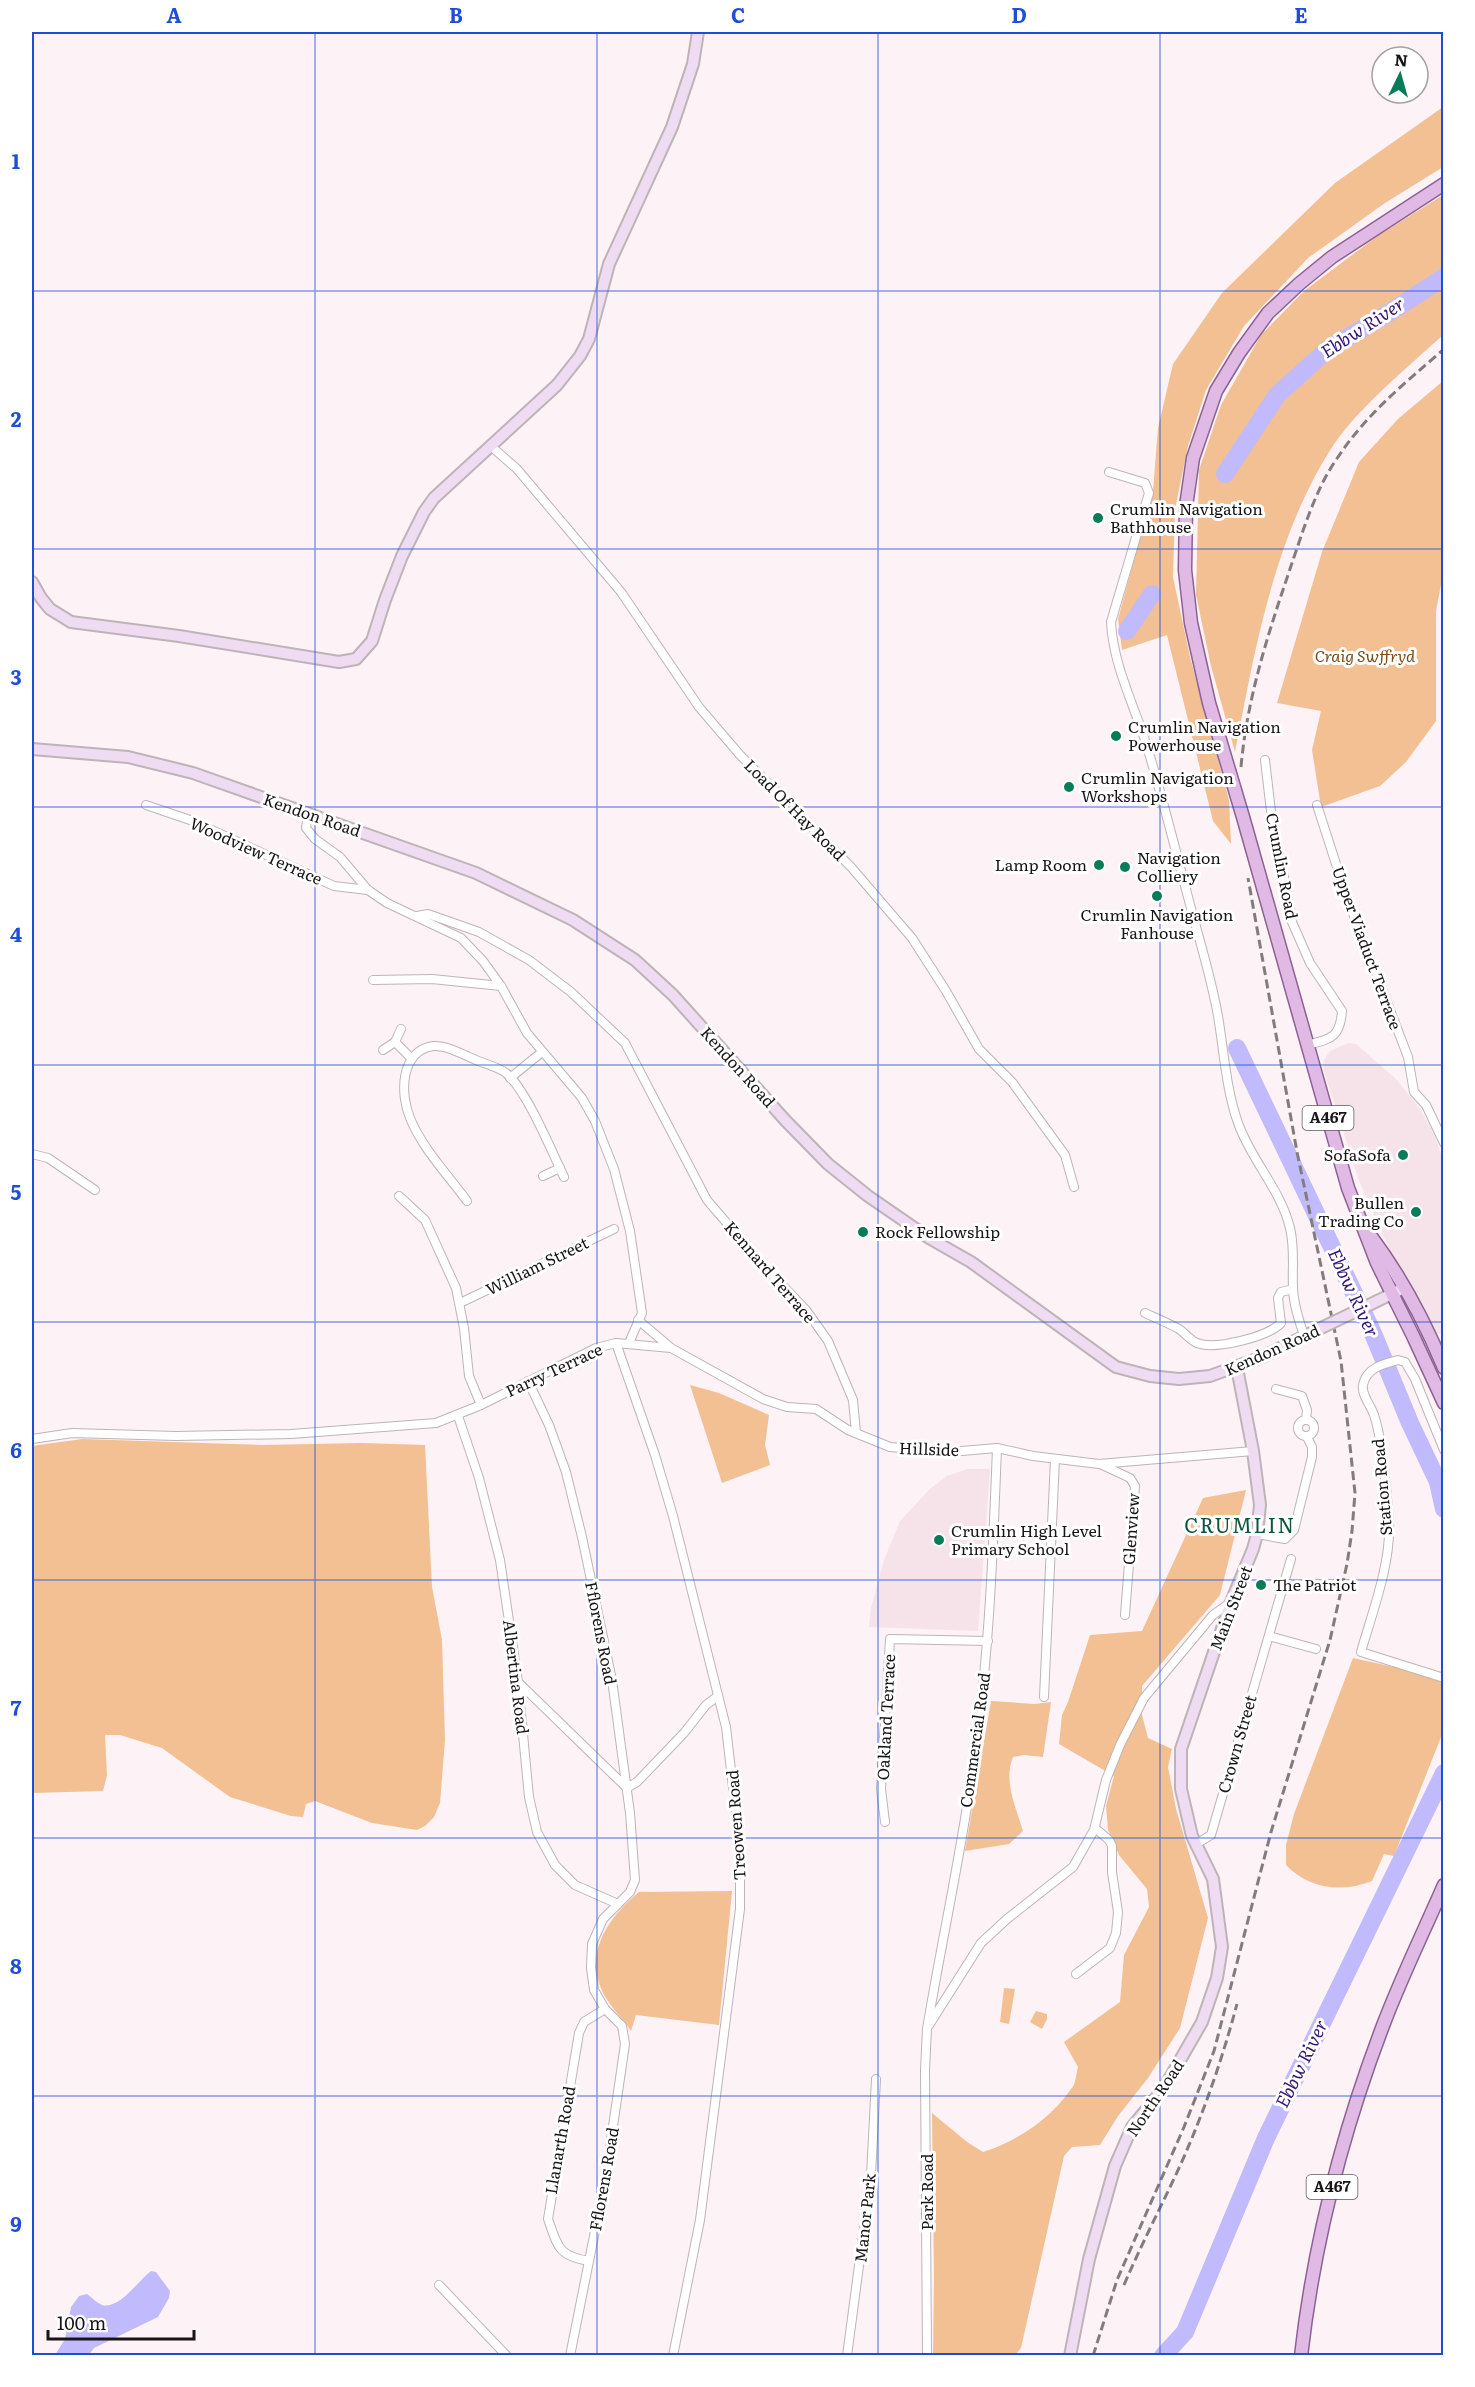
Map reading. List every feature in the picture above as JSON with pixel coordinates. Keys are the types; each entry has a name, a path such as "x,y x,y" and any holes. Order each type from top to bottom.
{"main road":[{"name":"A467","path":"1443,184 1332,257 1268,313 1239,353 1216,391 1193,458 1188,485 1185,570 1191,623 1221,747 1247,828 1340,1162 1360,1222 1377,1263 1429,1333 1443,1368"},
{"name":"A467","path":"1398,1291 1443,1403"},
{"name":"A467","path":"1301,2355 1319,2238 1340,2155 1384,2024 1443,1885"}],"street":[{"path":"32,582 50,609 71,622 179,636 339,662 356,659 368,649 372,641 385,600 424,512 457,475 492,447 563,379 580,356 589,339 609,264 651,177 683,95 693,64 698,32"},
{"name":"Load Of Hay Road","path":"492,447 517,470 621,592 699,707 740,755 851,867 912,938 979,1049 1012,1082 1065,1155 1074,1187"},
{"path":"1109,472 1145,483 1149,493 1111,622 1112,639 1156,778 1199,940 1218,1014 1231,1099 1237,1120 1244,1140 1280,1201 1290,1228 1294,1263 1293,1289 1304,1336"},
{"name":"Kendon Road","path":"32,749 128,757 193,773 476,873 573,920 635,960 673,995 784,1120 828,1164 868,1196 929,1238 971,1262 1116,1367 1150,1376 1179,1379 1210,1376 1237,1368 1398,1291"},
{"name":"Crumlin Road","path":"1264,760 1274,837 1292,922 1310,963 1342,1011 1339,1030 1330,1039 1307,1046"},
{"name":"Woodview Terrace","path":"146,805 190,820 334,886 368,890"},
{"name":"Upper Viaduct Terrace","path":"1317,805 1346,895 1407,1058 1414,1092 1426,1105 1443,1143"},
{"path":"308,814 306,828 315,839 340,857 368,890 387,903 461,938 483,961 501,986 527,1033 582,1098 595,1121 614,1169 630,1231 642,1312 629,1343"},
{"name":"Kennard Terrace","path":"417,916 428,914 479,932 529,960 571,992 625,1043 707,1200 806,1310 828,1341 853,1400 856,1433"},
{"path":"373,980 432,979 501,986"},
{"path":"383,1050 395,1042 401,1029"},
{"path":"395,1042 412,1059"},
{"path":"467,1201 423,1142 410,1117 405,1095 405,1072 412,1059 417,1052 434,1046 450,1049 505,1072 526,1101 564,1177"},
{"path":"510,1078 542,1052"},
{"path":"32,1154 48,1158 95,1190"},
{"path":"543,1176 560,1168"},
{"path":"399,1197 425,1220 456,1288 469,1376 481,1405"},
{"name":"William Street","path":"460,1304 614,1229"},
{"path":"1145,1313 1181,1330 1195,1342 1209,1346 1265,1334 1275,1329 1281,1323 1278,1298 1281,1292 1293,1289"},
{"path":"638,1320 671,1348"},
{"name":"Parry Terrace","path":"32,1439 72,1433 176,1436 291,1434 424,1425 458,1416 596,1348 616,1342 629,1343"},
{"name":"Treowen Road","path":"616,1342 674,1516 726,1728 739,1836 740,1909 700,2220 673,2355"},
{"name":"Hillside","path":"629,1343 671,1348 763,1399 787,1407 816,1409 856,1433 890,1447 950,1452 997,1448 1055,1459 1099,1464 1253,1451"},
{"name":"Station Road","path":"1443,1450 1411,1370 1403,1360 1396,1360 1374,1368 1368,1373 1363,1390 1373,1412 1378,1431 1389,1533 1381,1578 1361,1652 1443,1678"},
{"name":"Main Street","path":"1196,1844 1181,1789 1181,1749 1231,1602 1253,1549 1260,1505 1253,1451 1237,1368"},
{"name":"Fflorens Road","path":"528,1381 549,1425 566,1472 579,1526 612,1680 627,1788 635,1880 630,1892 603,1919 592,1944 591,1968 594,1990 605,2009 622,2026 625,2044 605,2181 570,2355"},
{"path":"1257,1534 1284,1539 1294,1530 1312,1457 1312,1447 1307,1437 1301,1435 1298,1430 1299,1424 1306,1420 1307,1410 1302,1396 1276,1389"},
{"name":"Albertina Road","path":"458,1416 479,1478 500,1560 518,1682 529,1797 537,1832 555,1865 575,1885 618,1904"},
{"name":"Commercial Road","path":"927,2029 974,1762 988,1641 997,1448"},
{"path":"1044,1696 1055,1459"},
{"name":"Glenview","path":"1099,1464 1130,1478 1135,1485 1125,1615"},
{"name":"Crown Street","path":"1196,1844 1211,1835 1291,1559"},
{"path":"927,2029 981,1943 1007,1919 1073,1867 1095,1828 1106,1780 1120,1745 1144,1698 1213,1615 1231,1602"},
{"path":"1269,1636 1316,1649"},
{"name":"Oakland Terrace","path":"885,1821 882,1789 890,1639 988,1641"},
{"path":"518,1682 627,1788 637,1782 684,1733 706,1705 718,1696"},
{"path":"1076,1974 1110,1948 1116,1933 1118,1912 1112,1872 1112,1846 1109,1840 1095,1828"},
{"name":"North Road","path":"1070,2355 1089,2259 1115,2166 1132,2127 1164,2088 1202,2022 1216,1978 1222,1947 1213,1879 1196,1844"},
{"name":"Llanarth Road","path":"590,2261 571,2258 557,2244 548,2219 579,2033 584,2022 605,2009"},
{"name":"Park Road","path":"927,2029 925,2070 927,2355"},
{"name":"Manor Park","path":"847,2355 869,2186 876,2079"},
{"path":"439,2285 507,2355"}],"shaded area":[{"path":"1348,1043 1356,1044 1397,1080 1419,1108 1434,1134 1443,1160 1443,1334 1437,1334 1383,1236 1358,1178 1323,1068 1324,1060 1330,1051"},
{"name":"Crumlin High Level Primary School","path":"967,1469 990,1469 978,1631 869,1627 871,1608 884,1560 900,1521 931,1488 947,1476"},
{"path":"151,2271 156,2272 170,2291 169,2298 158,2317 94,2348 89,2355 55,2355 65,2339 71,2307 79,2296 87,2294 102,2305 115,2303"}],"green space":[{"path":"1443,107 1443,167 1385,203 1308,258 1244,326 1206,390 1188,446 1175,509 1173,577 1190,657 1229,800 1231,844 1213,821 1167,635 1122,650 1118,619 1153,491 1158,428 1173,364 1222,293 1335,183"},
{"path":"1443,195 1443,335 1352,421 1329,452 1310,487 1294,522 1268,598 1235,752 1211,666 1196,595 1199,470 1221,405 1261,335 1304,291 1376,237"},
{"name":"Craig Swffryd","path":"1443,381 1444,569 1436,611 1436,721 1406,762 1380,786 1321,807 1312,750 1321,711 1277,703 1322,552 1359,462 1398,419"},
{"path":"690,1385 719,1393 769,1415 765,1445 770,1465 722,1483"},
{"path":"82,1439 262,1445 362,1443 425,1445 432,1587 442,1640 445,1740 440,1803 434,1817 425,1826 417,1830 372,1823 315,1801 306,1804 303,1817 291,1816 230,1797 162,1748 120,1735 105,1735 107,1775 103,1791 32,1793 32,1446"},
{"path":"1246,1490 1220,1595 1142,1686 1142,1715 1148,1738 1172,1749 1168,1767 1176,1809 1208,1918 1180,2028 1148,2078 1118,2116 1100,2145 1072,2147 1064,2156 1021,2348 1015,2355 933,2355 932,2113 983,2152 1021,2135 1053,2110 1073,2087 1078,2067 1064,2042 1120,2002 1124,1955 1149,1907 1147,1889 1119,1855 1108,1830 1106,1806 1114,1776 1059,1744 1062,1715 1090,1635 1142,1631 1203,1498"},
{"path":"1353,1658 1443,1678 1443,1732 1394,1856 1384,1854 1372,1881 1338,1888 1315,1884 1295,1873 1286,1865 1286,1845 1294,1814"},
{"path":"991,1701 1035,1704 1051,1702 1043,1757 1024,1755 1013,1757 1010,1766 1010,1785 1023,1831 1009,1844 965,1851"},
{"path":"732,1891 719,2025 636,2015 631,2031 608,2001 600,1985 597,1970 600,1942 616,1915 639,1892"},
{"path":"1004,1988 1015,1989 1009,2024 1000,2022"},
{"path":"1036,2011 1047,2014 1042,2029 1030,2022"}],"waterway":[{"name":"Ebbw River","path":"1225,474 1277,395 1328,349 1444,277"},
{"name":"Ebbw River","path":"1127,631 1152,594"},
{"name":"Ebbw River","path":"1237,1048 1372,1331 1410,1423 1438,1482 1444,1509"},
{"name":"Ebbw River","path":"1163,2356 1185,2332 1266,2138 1444,1773"}],"railway":[{"path":"1241,767 1248,716 1266,642 1315,498 1328,472 1360,428 1386,401 1444,349"},
{"path":"1093,2356 1117,2280 1184,2127 1214,2051 1271,1832 1330,1640 1352,1531 1355,1493 1341,1361 1297,1152 1248,878"},
{"path":"1124,2285 1196,2128 1237,2004"}],"place":[{"name":"Crumlin Navigation Bathhouse","path":"1098,518"},
{"name":"Crumlin Navigation Powerhouse","path":"1116,736"},
{"name":"Crumlin Navigation Workshops","path":"1069,787"},
{"name":"Lamp Room","path":"1099,865"},
{"name":"Navigation Colliery","path":"1125,867"},
{"name":"Crumlin Navigation Fanhouse","path":"1157,896"},
{"name":"SofaSofa","path":"1403,1155"},
{"name":"Bullen Trading Co","path":"1416,1212"},
{"name":"Rock Fellowship","path":"863,1232"},
{"name":"Crumlin High Level Primary School","path":"939,1540"},
{"name":"The Patriot","path":"1261,1585"}],"district":[{"name":"CRUMLIN","path":"1240,1526"}]}
